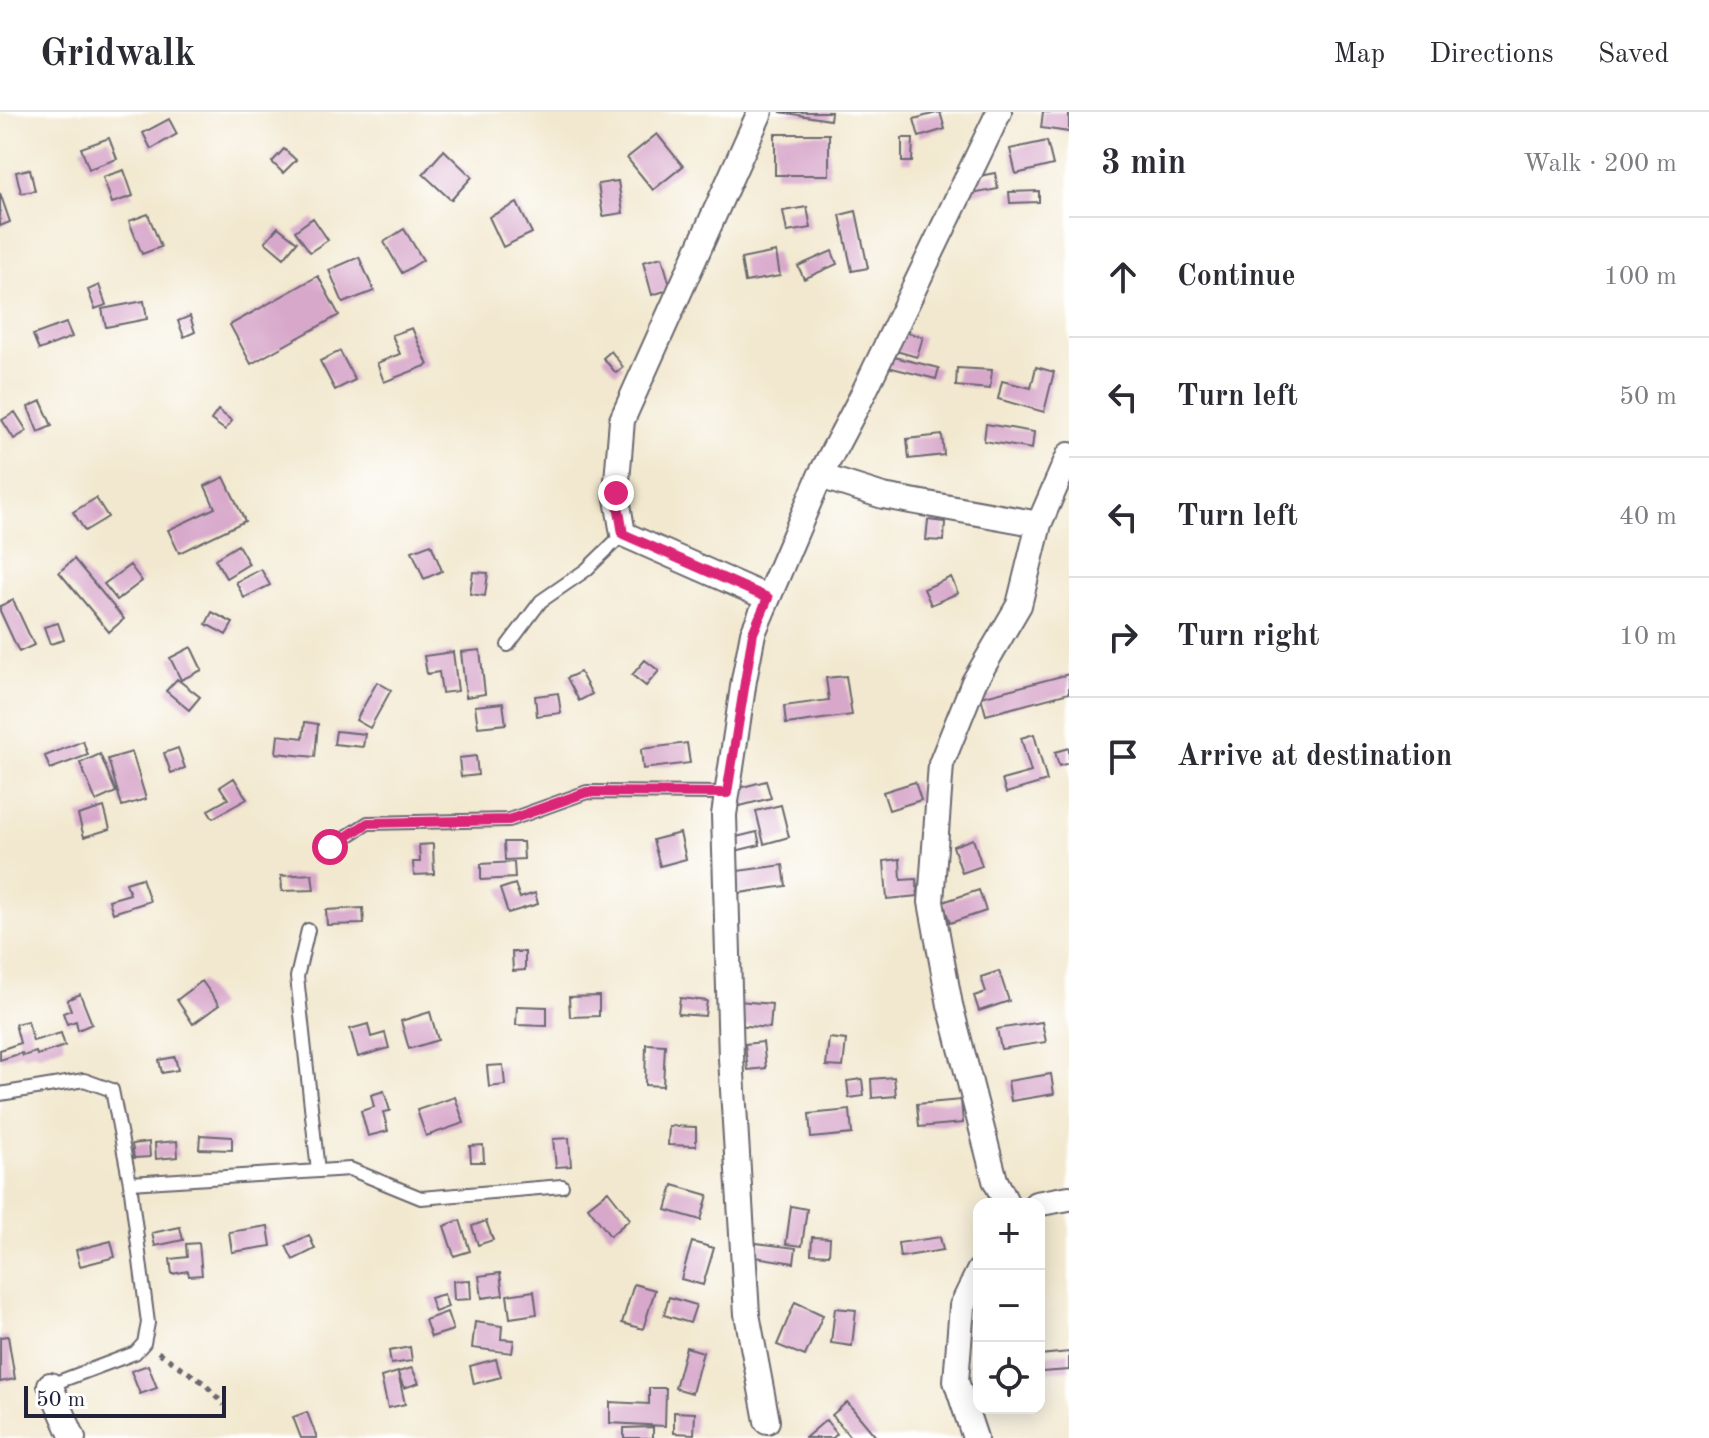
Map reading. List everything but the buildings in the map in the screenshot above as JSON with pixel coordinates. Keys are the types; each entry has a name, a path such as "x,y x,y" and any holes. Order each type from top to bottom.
{"street":[{"path":"760,112 622,420 616,493 623,534 768,598"},
{"path":"767,1421 747,1314 731,1058 724,815 753,633 820,476 867,386 999,112"},
{"path":"1004,1198 995,1180 950,1005 931,902 941,764 974,682 1019,605 1039,524 1069,455"},
{"path":"820,476 883,496 1039,524"},
{"path":"1045,1202 1069,1198"},
{"path":"973,1283 962,1306 956,1381 975,1438"},
{"path":"50,1385 73,1438"}],"lane":[{"path":"508,645 541,601 586,570 623,534"},
{"path":"330,847 368,823 509,820 587,792 727,793"},
{"path":"308,930 297,977 318,1171"},
{"path":"0,1094 84,1080 112,1090 130,1183 148,1323 144,1343 135,1353 50,1385"},
{"path":"130,1183 350,1169 421,1198 562,1186"}],"path":[{"path":"144,1343 204,1383 224,1405"}],"route":[{"path":"330,847 368,823 509,820 587,792 727,793 753,633 768,598 623,534 616,493"}]}
